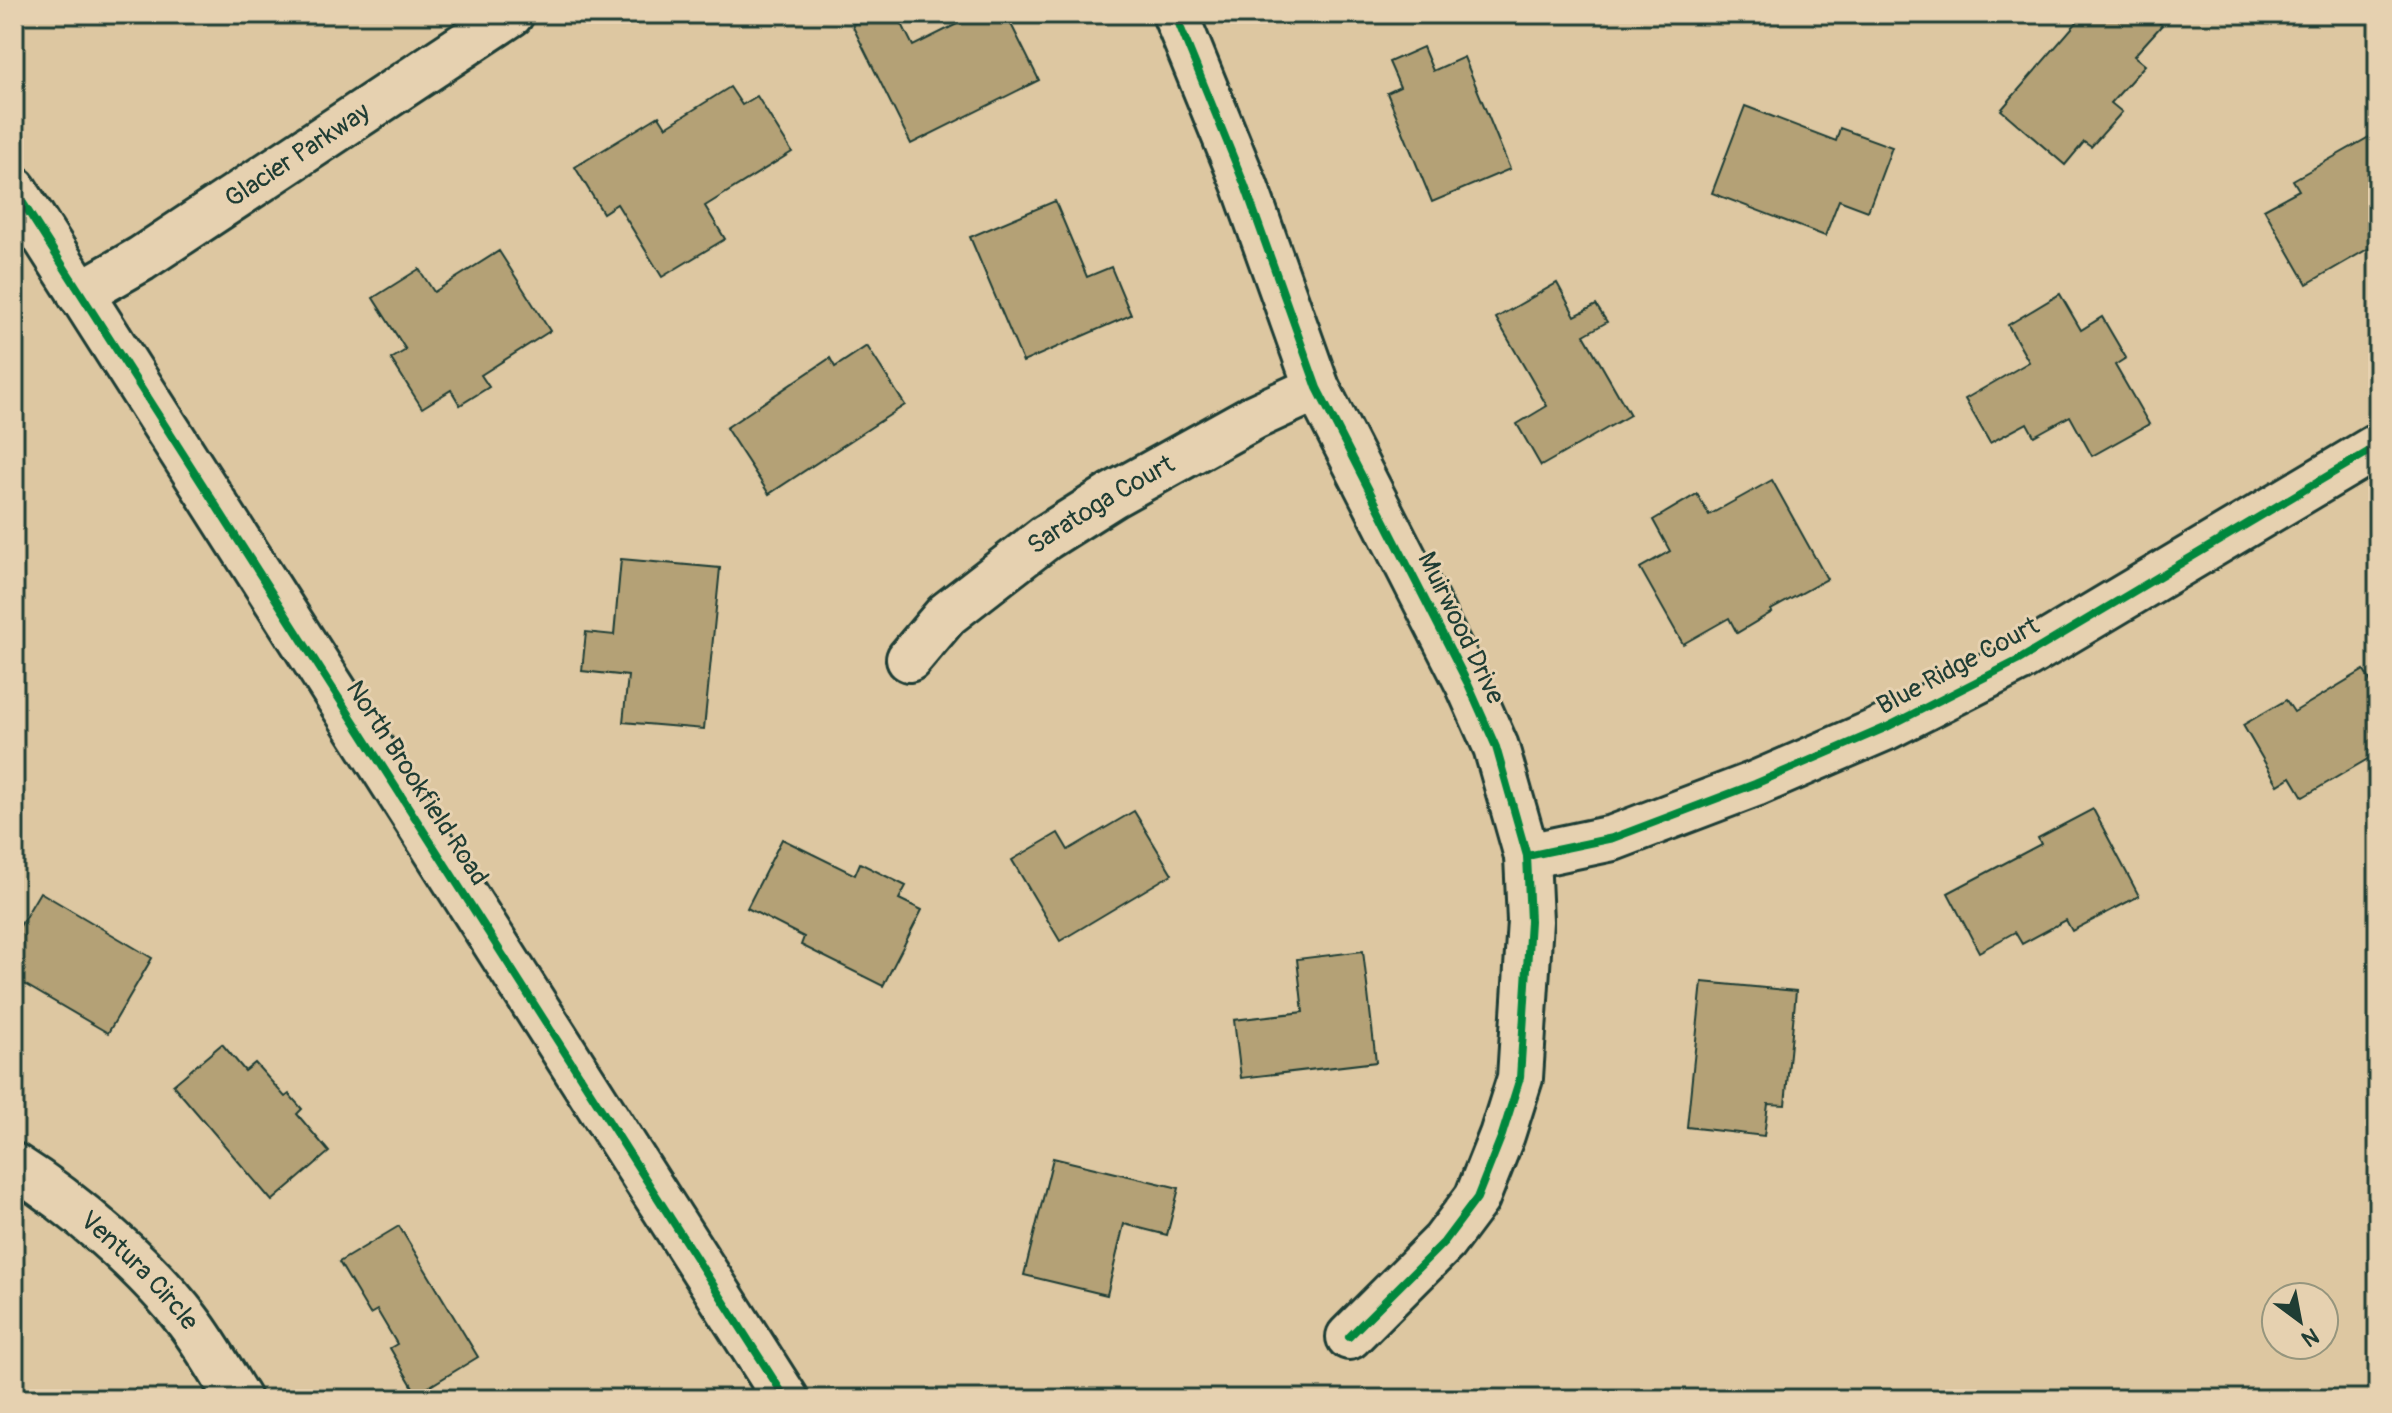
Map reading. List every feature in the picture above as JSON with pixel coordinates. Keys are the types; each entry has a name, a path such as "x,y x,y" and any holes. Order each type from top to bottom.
{"street":[{"name":"Glacier Parkway","path":"80,294 141,259 511,14"},
{"name":"Muirwood Drive","path":"1175,14 1245,186 1317,388 1468,684 1496,747 1527,856 1530,921 1520,1078 1502,1135 1477,1198 1444,1242 1349,1337"},
{"name":"North Brookfield Road","path":"14,189 786,1399"},
{"name":"Saratoga Court","path":"909,659 947,614 1045,538 1113,495 1254,417 1317,388"},
{"name":"Blue Ridge Court","path":"1527,856 1613,838 1755,784 1887,727 2017,661 2378,446"},
{"name":"Ventura Circle","path":"14,1166 111,1240 152,1281 188,1321 238,1399"}],"building":[{"path":"875,14 897,14 913,46 977,14 1006,14 1039,80 911,144 852,25"},
{"path":"2084,14 2149,14 2162,25 2134,56 2145,65 2111,103 2122,112 2091,147 2084,142 2065,165 2001,110"},
{"path":"1423,47 1433,71 1464,57 1510,169 1432,202 1387,93 1400,87 1389,62"},
{"path":"730,87 742,105 757,96 792,152 705,206 725,239 662,277 617,204 603,213 575,167 659,116 666,127"},
{"path":"1745,106 1836,141 1840,128 1892,147 1868,211 1839,200 1825,236 1712,193"},
{"path":"2378,132 2378,243 2307,284 2264,209 2299,190 2293,180"},
{"path":"1055,201 1087,277 1111,267 1131,315 1023,362 970,237"},
{"path":"499,251 550,331 481,375 489,387 460,405 451,390 422,408 391,359 406,350 373,298 419,269 434,292"},
{"path":"1557,283 1575,316 1596,305 1607,322 1584,335 1630,415 1541,466 1517,424 1547,406 1496,318"},
{"path":"2060,294 2081,330 2102,317 2126,358 2115,365 2149,424 2092,456 2070,416 2034,436 2027,423 1990,443 1965,399 2029,362 2008,325"},
{"path":"867,346 905,405 769,494 726,428 830,358 835,367"},
{"path":"1772,480 1827,579 1737,633 1729,618 1683,644 1640,568 1670,551 1653,520 1697,494 1709,515"},
{"path":"621,559 720,568 704,729 623,722 628,676 582,671 586,632 614,635"},
{"path":"2364,670 2378,694 2378,753 2303,797 2291,777 2278,785 2243,725 2286,700 2294,712"},
{"path":"2093,809 2139,896 2072,931 2066,920 2022,944 2015,932 1979,952 1948,893 2041,844 2038,838"},
{"path":"1134,811 1172,874 1060,941 1012,860 1058,833 1068,850"},
{"path":"782,839 855,875 860,863 906,886 899,899 922,910 883,986 801,945 804,937 747,908"},
{"path":"40,892 152,958 108,1033 14,978 14,936"},
{"path":"1363,951 1376,1062 1241,1078 1234,1020 1303,1012 1297,959"},
{"path":"1702,982 1796,991 1785,1105 1768,1104 1764,1136 1687,1127"},
{"path":"222,1044 245,1071 255,1063 285,1097 289,1094 302,1109 297,1114 329,1152 272,1201 173,1085"},
{"path":"1053,1158 1179,1188 1167,1235 1124,1224 1107,1295 1024,1275"},
{"path":"399,1226 478,1357 417,1394 390,1348 397,1344 377,1310 370,1314 339,1262"}],"cycle path":[{"path":"1175,14 1245,186 1317,388 1468,684 1496,747 1527,856 1530,921 1520,1078 1502,1135 1477,1198 1444,1242 1349,1337"},
{"path":"14,189 786,1399"},
{"path":"1527,856 1613,838 1755,784 1887,727 2017,661 2378,446"}]}
